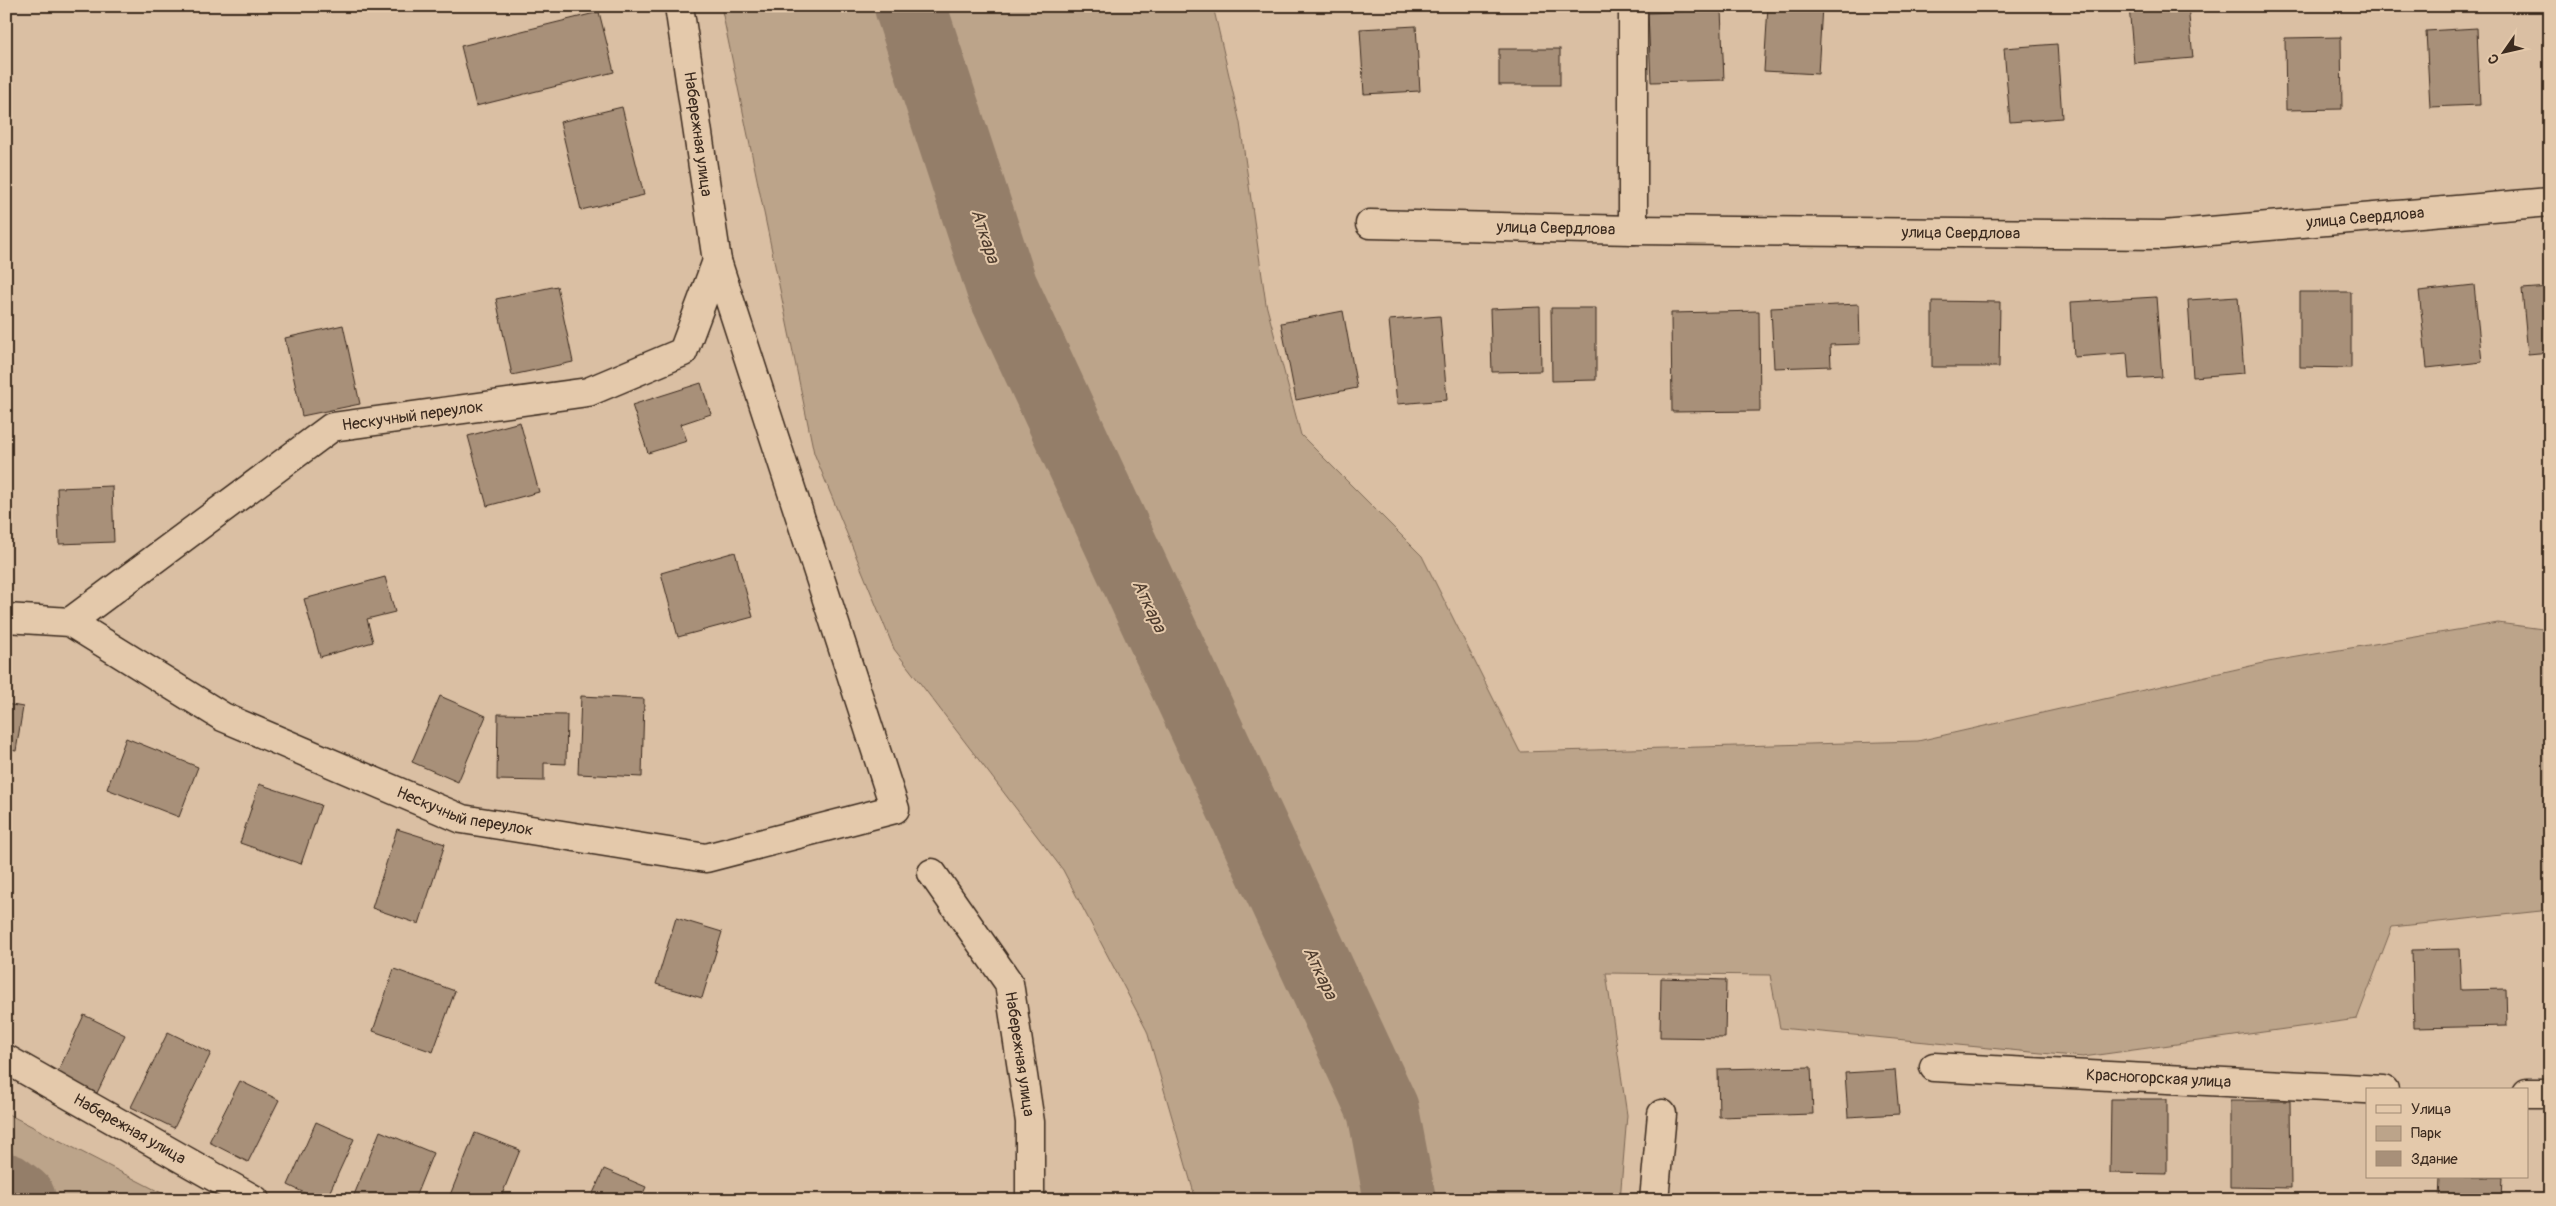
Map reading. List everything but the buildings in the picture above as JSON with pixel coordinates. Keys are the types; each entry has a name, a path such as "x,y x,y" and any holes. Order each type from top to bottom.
{"street":[{"name":"Набережная улица","path":"679,6 717,261 896,809"},
{"path":"1633,6 1633,230"},
{"name":"улица Свердлова","path":"1370,224 1633,230 2163,235 2550,202"},
{"name":"Нескучный переулок","path":"70,622 332,427 588,392 683,352 717,261"},
{"name":"Нескучный переулок","path":"6,618 70,622 224,717 462,819 706,858 896,809"},
{"name":"Набережная улица","path":"932,873 1009,983 1030,1122 1030,1200"},
{"name":"Набережная улица","path":"6,1059 255,1200"},
{"name":"Красногорская улица","path":"1934,1067 2366,1089"},
{"path":"2528,1093 2550,1093"},
{"path":"1654,1200 1662,1114"}],"green space":[{"path":"721,6 1213,6 1240,123 1266,304 1301,435 1422,556 1520,752 1918,741 2268,662 2498,623 2550,630 2550,910 2392,927 2357,1019 2083,1057 1780,1028 1770,975 1606,973 1627,1115 1620,1200 1196,1200 1147,1031 1063,870 894,649 814,453"},
{"path":"6,1113 175,1200 6,1200"}],"waterway":[{"name":"Аткара","path":"910,6 1002,288 1383,1110 1400,1200"},
{"name":"Аткара","path":"6,1189 20,1200"}]}
